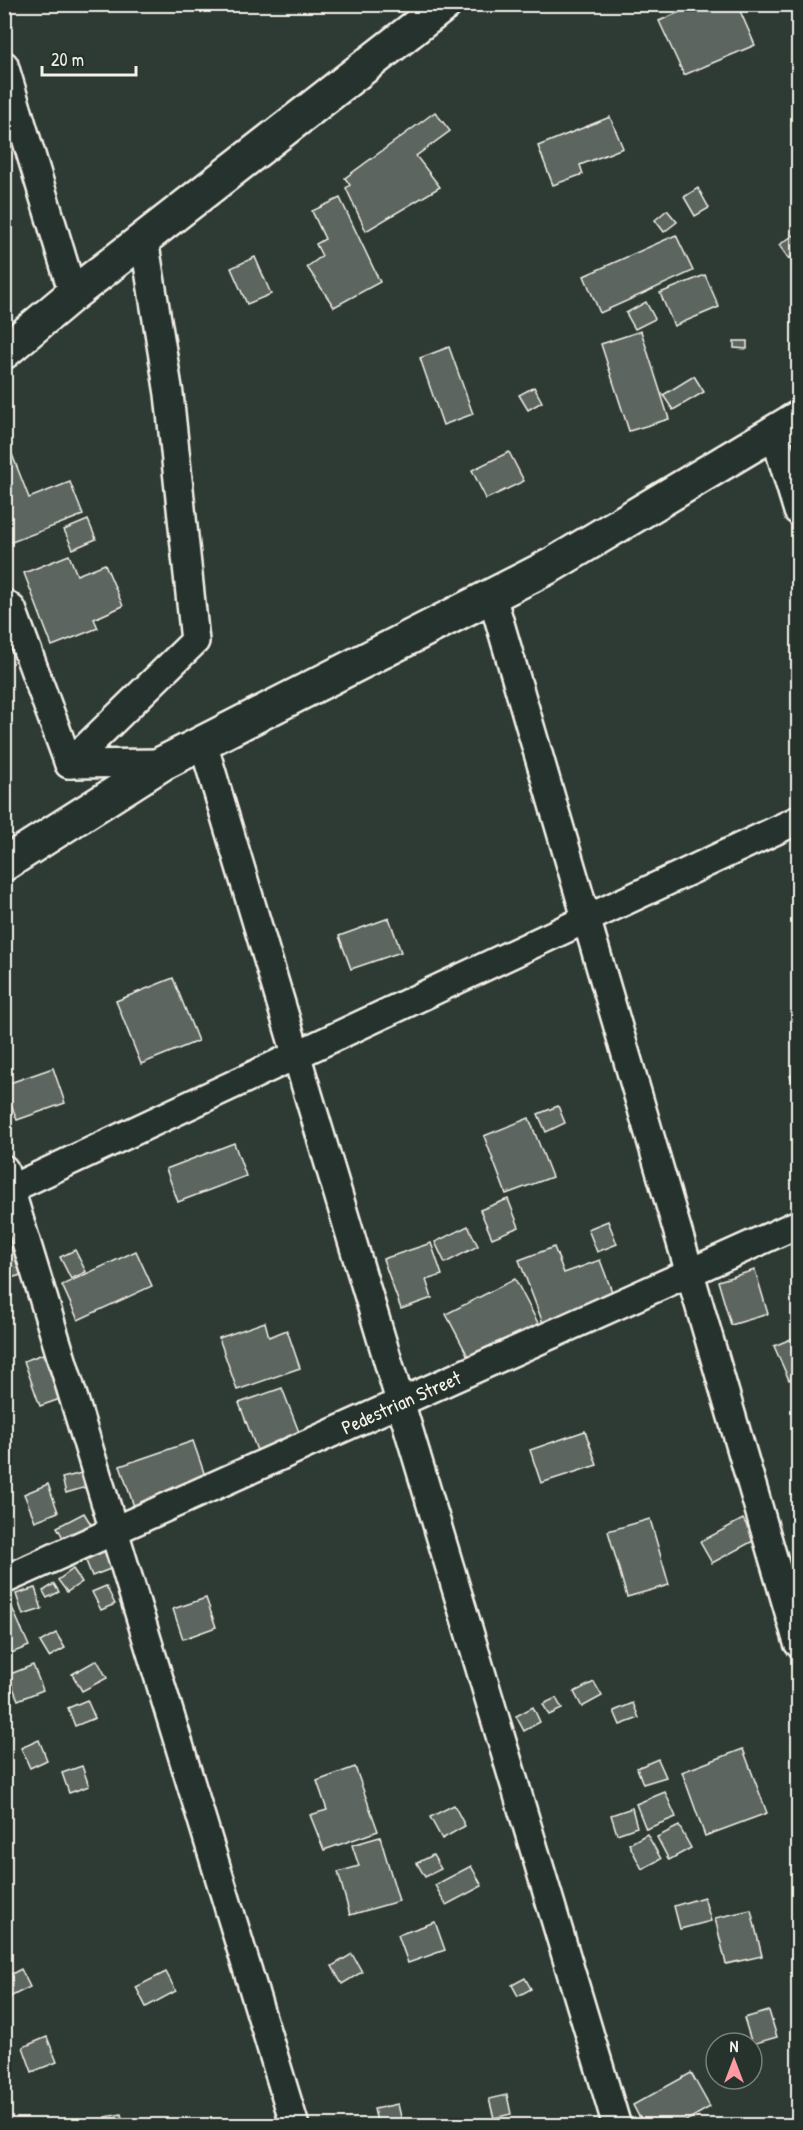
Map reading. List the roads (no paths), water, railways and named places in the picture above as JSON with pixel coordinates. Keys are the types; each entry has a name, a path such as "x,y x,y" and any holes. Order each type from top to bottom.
{"main road":[{"path":"4,352 73,294 445,4"},
{"path":"4,864 164,763 552,565 786,425"}],"street":[{"path":"4,65 73,294"},
{"path":"69,764 195,641 169,394 144,238"},
{"path":"786,425 798,511"},
{"path":"492,596 798,1643"},
{"path":"4,603 12,609 69,764"},
{"path":"203,743 617,2126"},
{"path":"69,764 164,763"},
{"path":"295,2126 7,1183 297,1055 798,820"},
{"name":"Pedestrian Street","path":"4,1580 798,1224"}]}
